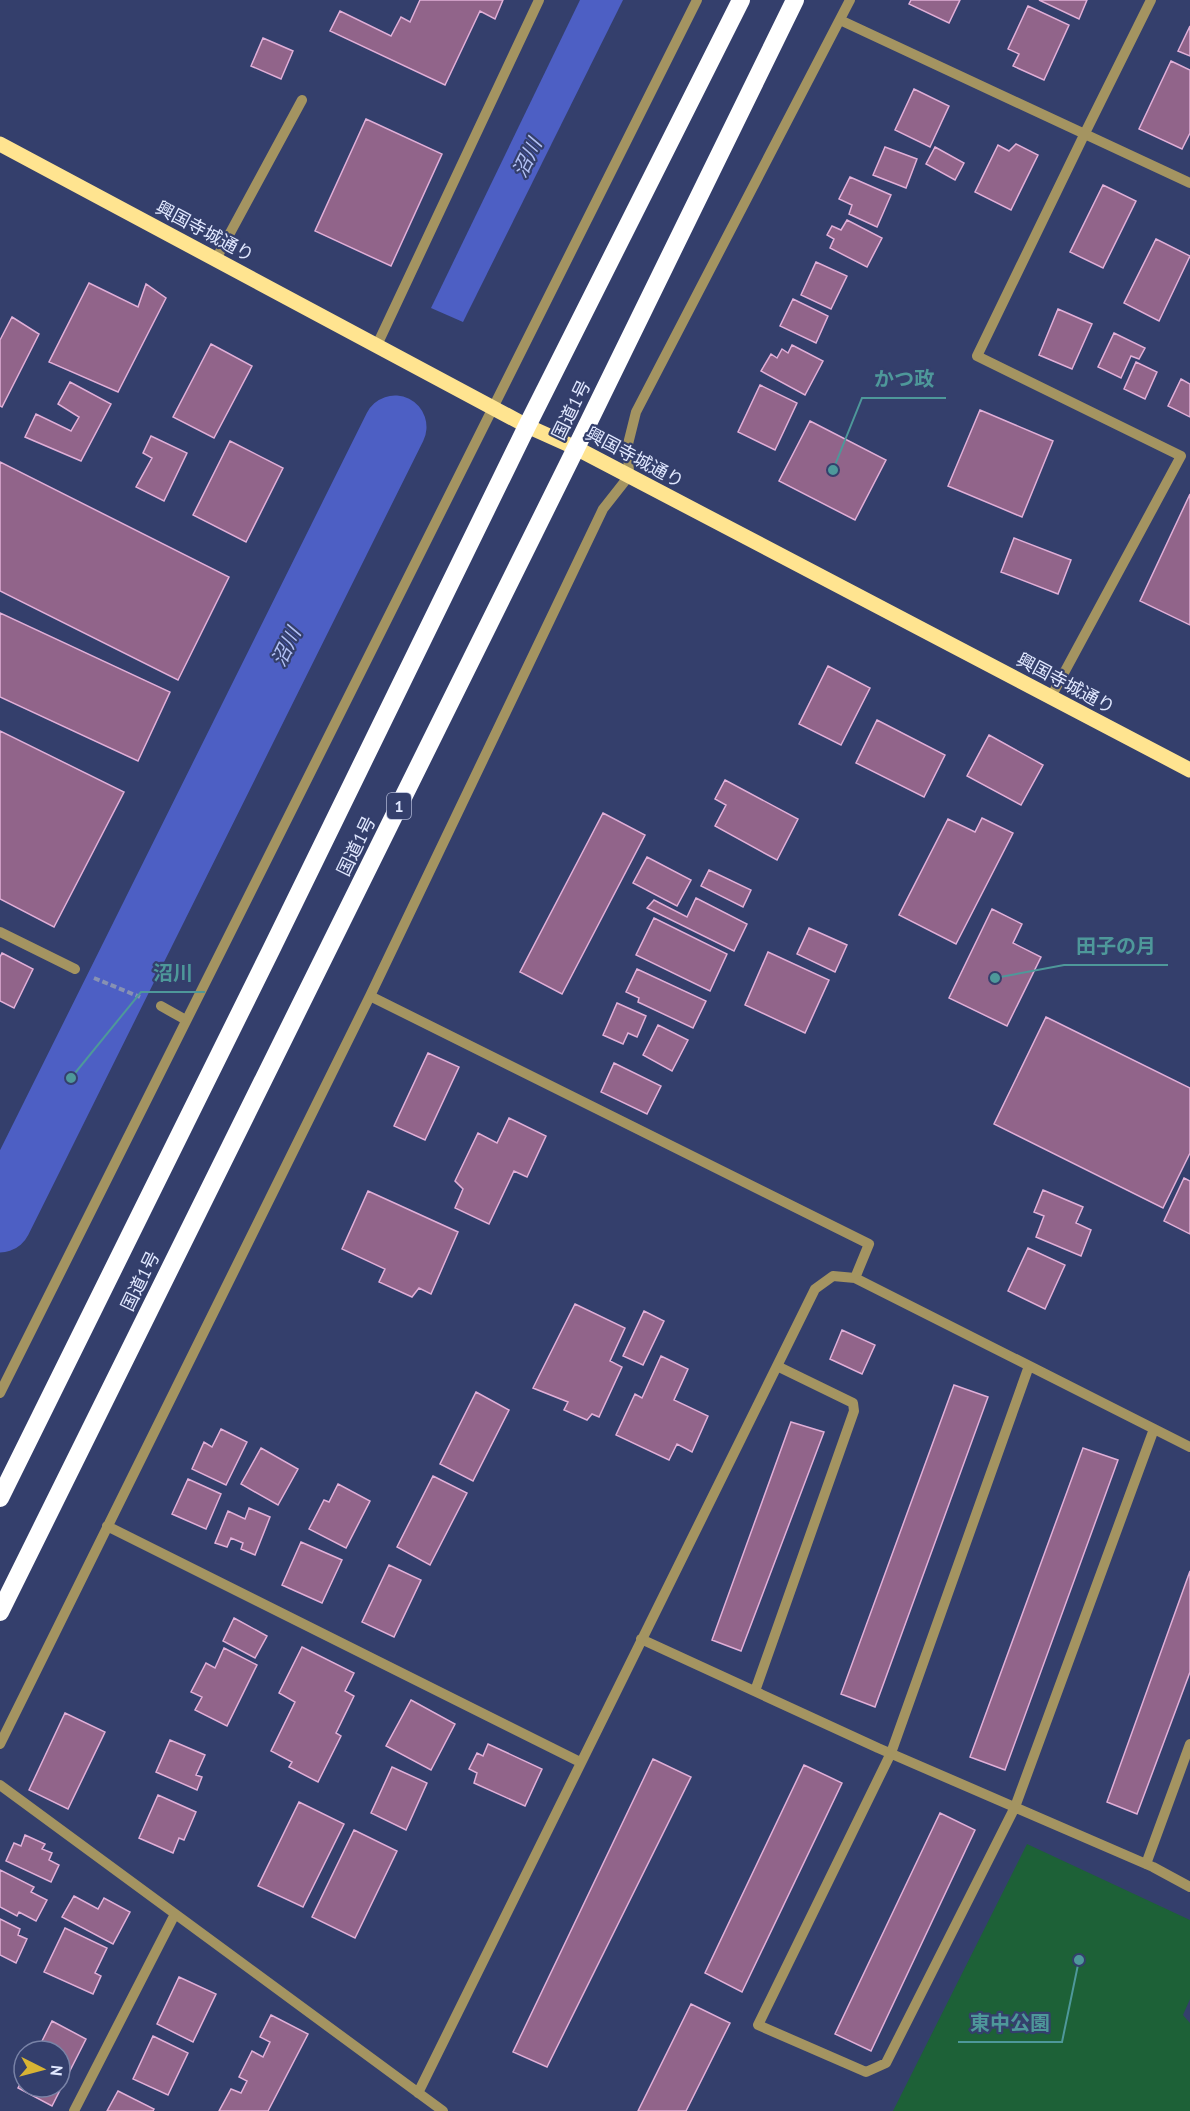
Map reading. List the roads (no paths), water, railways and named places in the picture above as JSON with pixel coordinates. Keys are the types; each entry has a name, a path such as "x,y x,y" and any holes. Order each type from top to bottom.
{"highway":[{"name":"国道1号","path":"0,1498 527,426 741,0"},
{"name":"国道1号","path":"0,1612 795,0"}],"main road":[{"name":"興国寺城通り","path":"0,144 527,426 576,447 1190,770"}],"street":[{"path":"377,345 539,0"},
{"path":"0,1393 697,0"},
{"path":"0,1744 370,996 603,509 629,476 628,444 636,412 850,0"},
{"path":"1051,697 1181,456 977,356 1151,0"},
{"path":"840,20 1190,183"},
{"path":"216,259 303,100"},
{"path":"0,932 75,969"},
{"path":"370,996 869,1244 855,1278"},
{"path":"161,1006 186,1020"},
{"path":"418,2093 815,1289 833,1276 855,1278 1190,1447"},
{"path":"755,1691 854,1411 853,1403 777,1366"},
{"path":"1029,1366 891,1753 758,2025 866,2072 886,2063 1015,1807 1154,1428"},
{"path":"107,1526 580,1762"},
{"path":"641,1639 891,1753 1146,1864 1190,1887"},
{"path":"1146,1864 1190,1744"},
{"path":"0,1785 443,2111"},
{"path":"74,2111 176,1914"}],"water":[{"path":"580,0 623,0 463,322 431,308"}],"waterway":[{"name":"沼川","path":"0,1221 395,427"}],"place":[{"name":"かつ政","path":"833,470"},
{"name":"田子の月","path":"995,978"},
{"name":"沼川","path":"71,1078"},
{"name":"東中公園","path":"1079,1960"}]}
